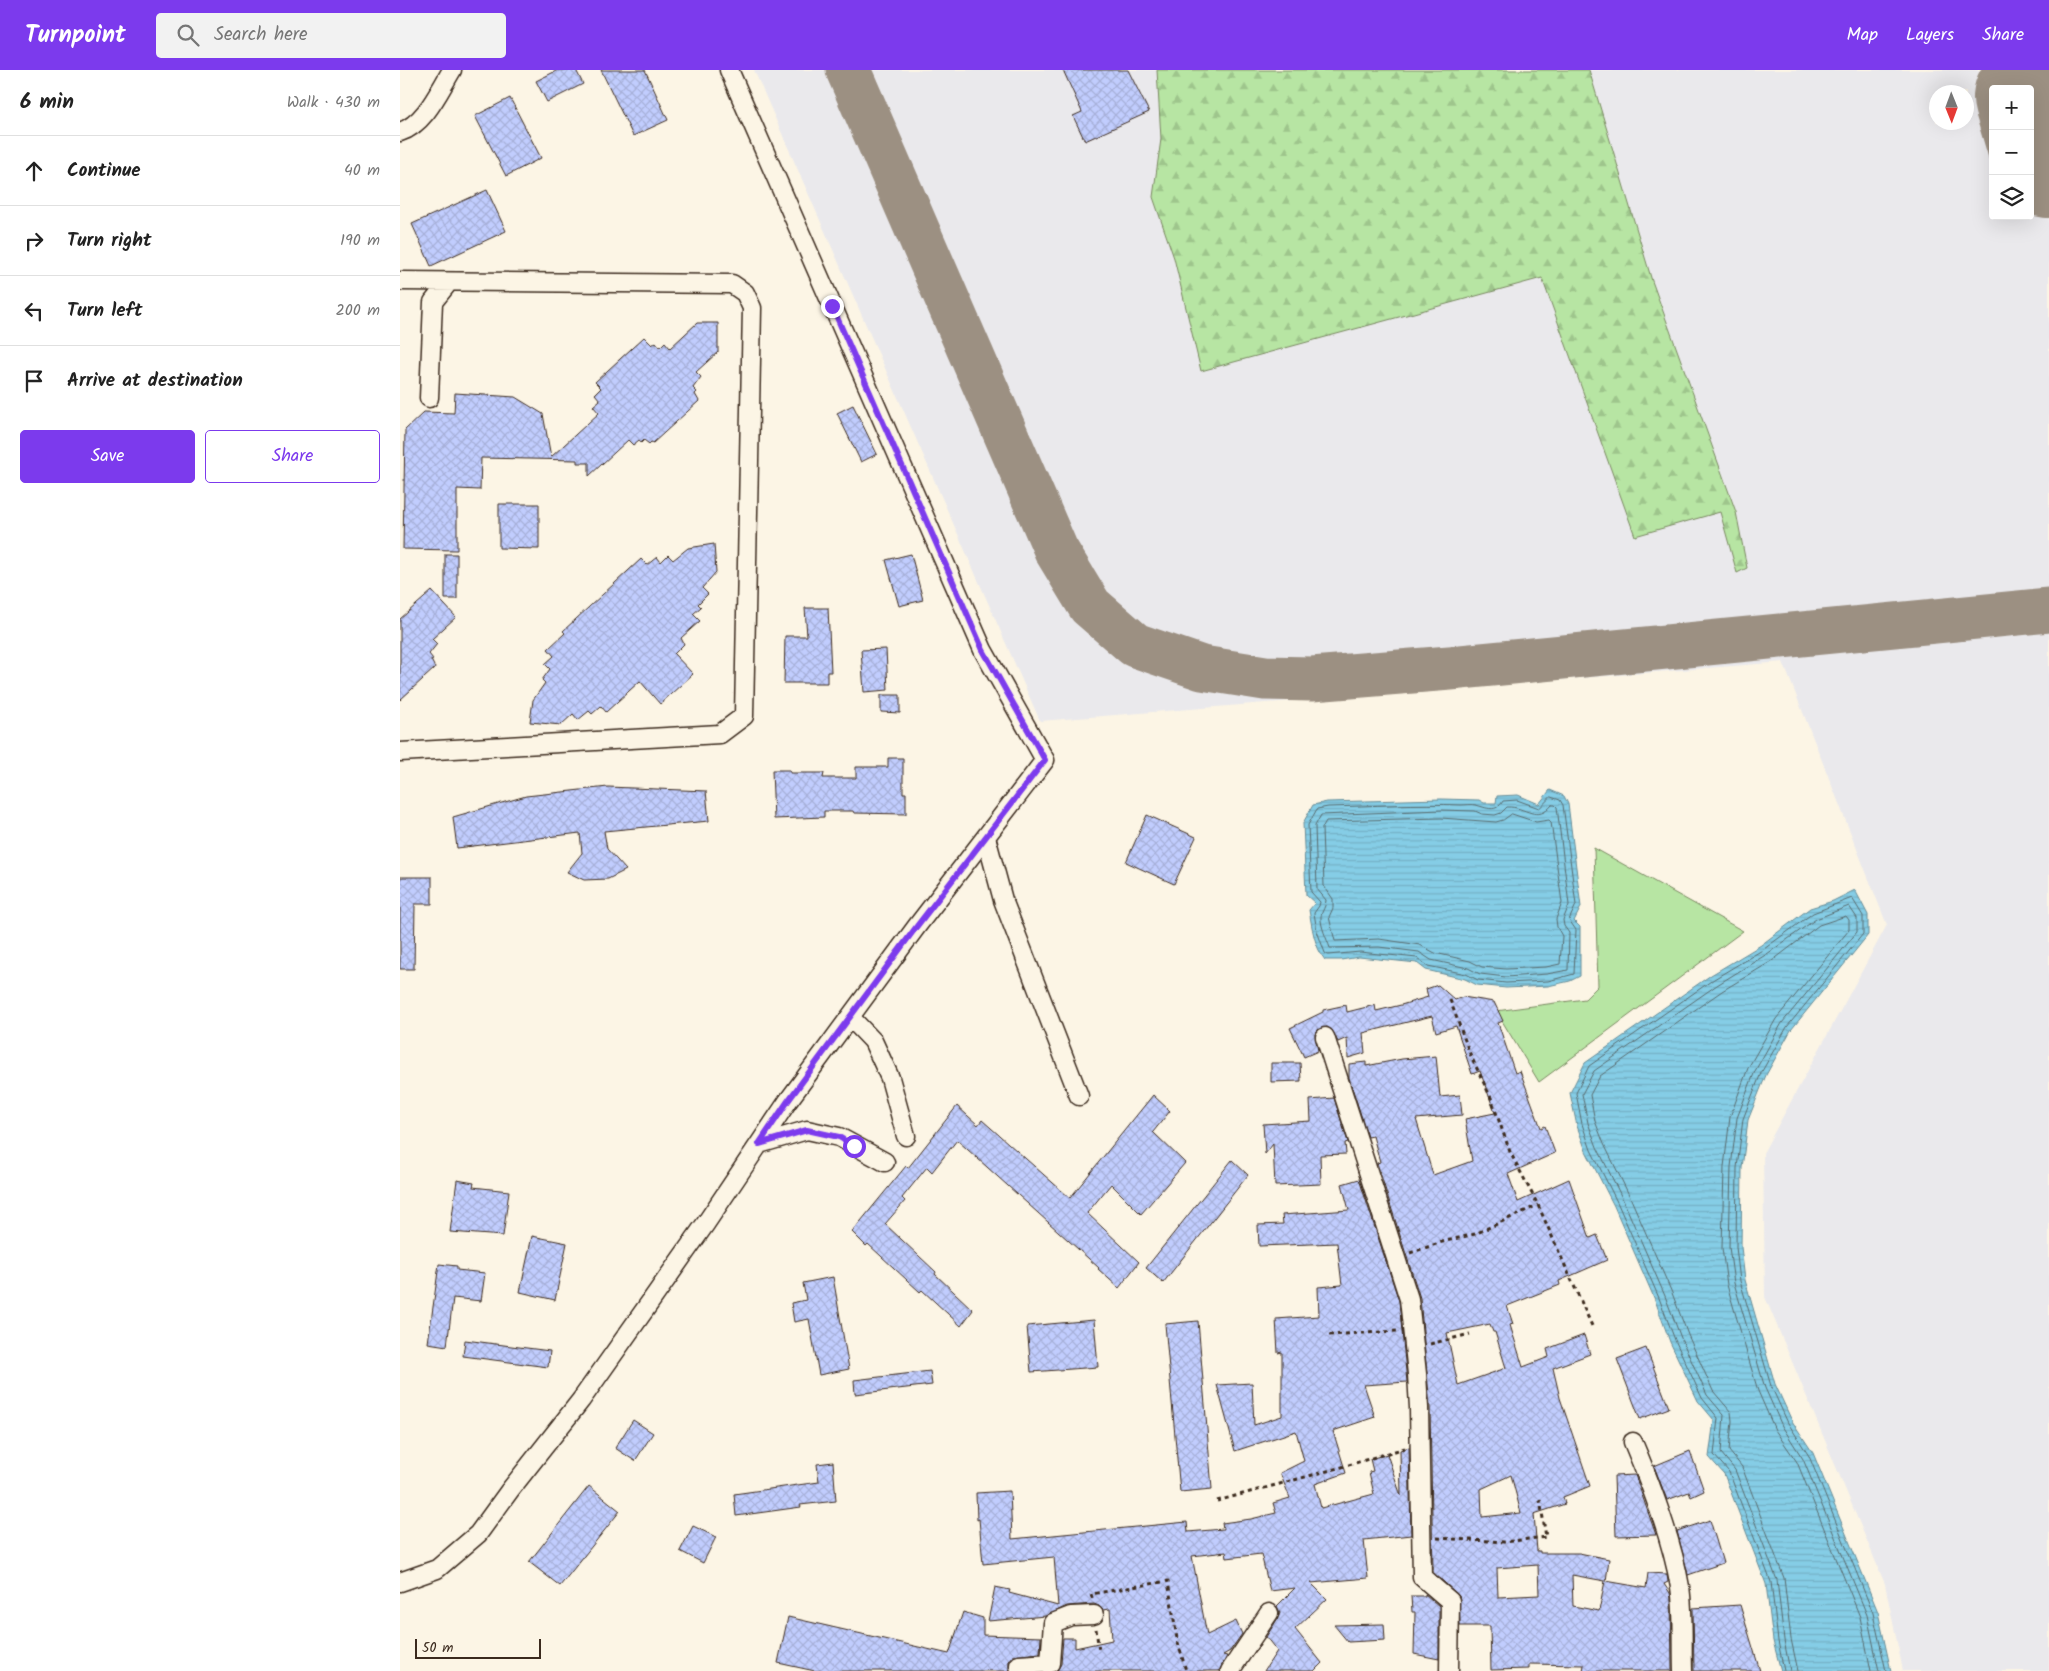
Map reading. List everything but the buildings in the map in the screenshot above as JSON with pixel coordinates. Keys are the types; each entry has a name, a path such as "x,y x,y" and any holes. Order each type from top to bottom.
{"street":[{"path":"400,132 410,129 426,112 452,70"},
{"path":"400,1582 437,1569 478,1534 580,1400 706,1224 759,1144 850,1016 1045,760 983,650 729,70"},
{"path":"400,282 732,284 746,292 752,308 744,716 720,734 400,752"},
{"path":"429,398 433,302 449,282"},
{"path":"986,837 1002,900 1080,1096"},
{"path":"850,1016 873,1041 890,1078 906,1136"},
{"path":"1325,1037 1409,1299 1417,1374 1422,1576 1450,1602 1449,1671"},
{"path":"759,1144 807,1130 839,1137 885,1162"},
{"path":"1633,1442 1648,1477 1671,1549 1680,1588 1683,1671"},
{"path":"1230,1671 1269,1613"},
{"path":"1020,1671 1019,1664 1050,1663 1053,1623 1071,1616 1094,1616"}],"path":[{"path":"1450,1000 1470,1054 1491,1098 1510,1152 1538,1205 1592,1326"},
{"path":"1397,1258 1442,1242 1475,1234 1538,1205"},
{"path":"1329,1335 1389,1330 1413,1339 1470,1334"},
{"path":"1217,1500 1342,1467 1420,1443"},
{"path":"1421,1538 1504,1542 1546,1537 1540,1500"},
{"path":"1099,1651 1091,1594 1168,1581 1177,1639 1186,1671"}],"shaded area":[{"path":"754,70 2049,70 2049,1671 1903,1671 1885,1584 1765,1297 1763,1153 1887,925 1783,662 1040,721"}],"green space":[{"path":"1157,70 1589,70 1652,281 1736,512 1747,568 1737,573 1720,512 1635,536 1542,278 1201,371 1174,258 1153,197 1161,139"},
{"path":"1594,848 1743,931 1539,1082 1496,1011 1585,999 1598,986"}],"water":[{"path":"1550,790 1564,796 1568,804 1581,907 1574,921 1580,927 1580,976 1570,981 1548,986 1506,988 1477,985 1465,979 1426,970 1417,963 1359,957 1325,960 1321,955 1316,943 1309,910 1315,903 1306,895 1303,823 1313,805 1327,802 1441,799 1479,800 1484,803 1496,803 1497,796 1518,795 1539,804"},
{"path":"1855,890 1868,915 1868,935 1791,1030 1766,1075 1748,1120 1742,1168 1741,1247 1745,1280 1775,1384 1792,1421 1813,1453 1878,1612 1891,1671 1781,1671 1773,1641 1766,1584 1724,1474 1709,1457 1714,1420 1698,1401 1670,1342 1655,1300 1614,1206 1586,1151 1577,1126 1570,1093 1585,1063 1711,975 1761,945 1810,908 1833,901"}],"taxiway":[{"path":"848,70 1056,550 1090,606 1135,645 1202,668 1265,678 1312,679 1450,668 2049,610"}],"runway":[{"path":"2034,111 2049,161"}],"route":[{"path":"832,306 983,650 1045,760 917,926 788,1101 759,1144 807,1130 839,1137 854,1146"}]}
